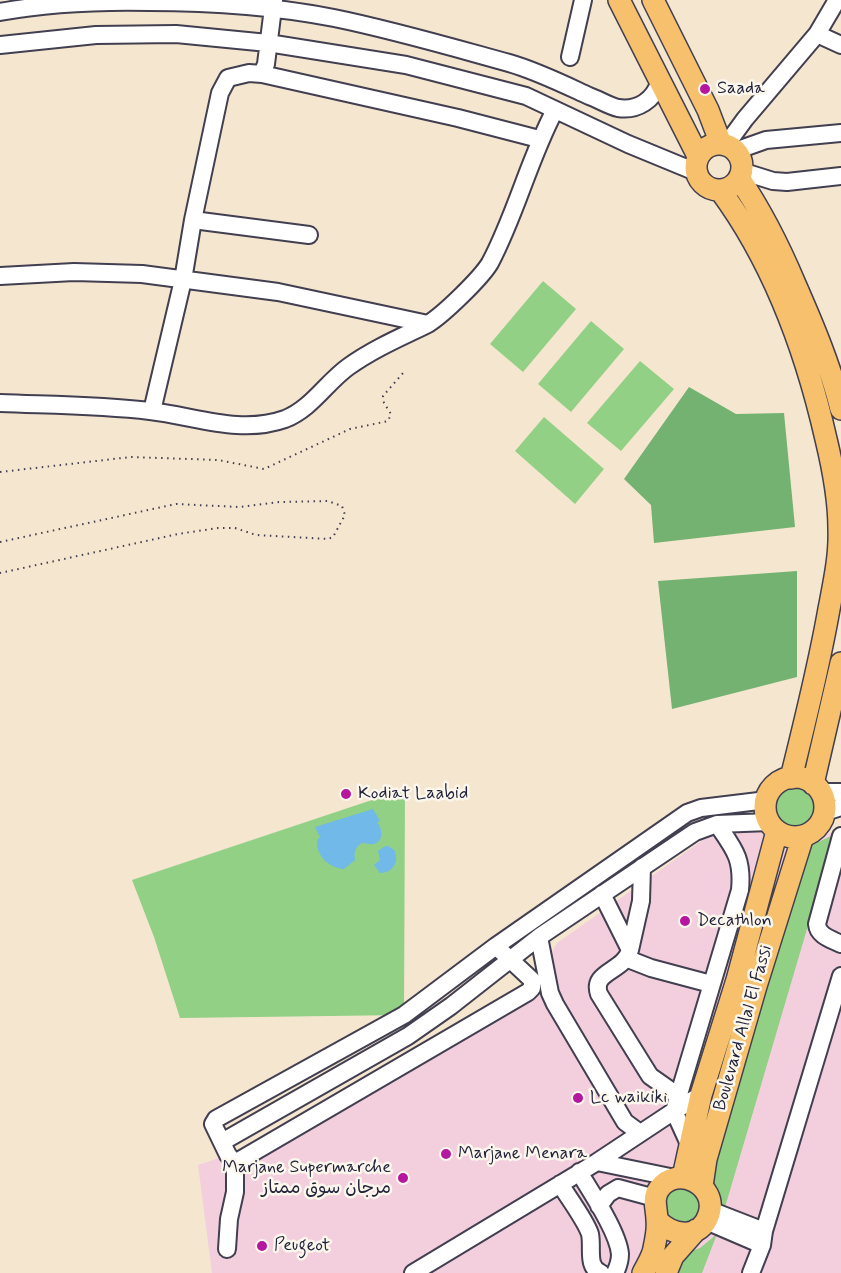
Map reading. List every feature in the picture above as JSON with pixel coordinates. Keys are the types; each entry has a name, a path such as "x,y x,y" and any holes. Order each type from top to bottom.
{"main road":[{"path":"619,0 660,81 697,164 702,183 708,188 720,190 731,187 733,158"},
{"path":"653,0 771,228 822,348 839,395"},
{"path":"697,164 707,147 733,158"},
{"path":"720,190 744,225 766,266 803,352 816,392 838,506 840,530 834,581 811,700 791,778"},
{"path":"828,797 799,778 791,778 776,785 767,800 767,815 774,826 785,835 803,836 817,827 828,797 840,674"},
{"name":"Boulevard Allal El Fassi","path":"687,1181 689,1144 701,1095 748,938 774,826"},
{"name":"Boulevard Allal El Fassi","path":"687,1181 710,1147 762,964 803,836"},
{"path":"643,1273 654,1250 657,1220 654,1198 666,1182 687,1181 707,1193 704,1220 673,1256 666,1273"},
{"path":"657,1220 665,1228 675,1233 686,1234 704,1220"}],"street":[{"path":"570,57 583,0"},
{"path":"733,158 745,119 817,34 837,0"},
{"path":"0,12 38,3 113,1 274,4 400,33 525,68 617,108 635,107 646,102 655,93 660,81"},
{"path":"262,74 266,64 274,4"},
{"path":"0,45 56,38 176,34 268,43 406,65 526,96 611,136 697,164"},
{"path":"817,34 841,45"},
{"path":"152,411 183,280 193,220 220,93 228,78 249,73 262,74 458,117 539,139"},
{"path":"611,136 617,108"},
{"path":"0,403 152,411 226,424 253,425 285,418 304,407 347,368 442,315 489,265 517,200 539,139 555,110"},
{"path":"733,158 766,140 841,133"},
{"path":"733,158 773,182 841,177"},
{"path":"193,220 309,235"},
{"path":"0,276 74,272 142,274 278,292 428,324"},
{"path":"236,1162 228,1155 213,1124 216,1119 404,1015 496,946 687,813 701,808 767,800"},
{"path":"676,1103 740,890 742,872 739,858 717,824"},
{"path":"222,1142 408,1036 451,1006 539,937 689,836 717,824 774,826"},
{"path":"841,836 817,924 822,935 841,944"},
{"path":"642,867 641,901 629,955 600,979 597,988 650,1076 676,1103 689,1144"},
{"path":"602,894 629,955 651,968 711,984"},
{"path":"539,937 550,993 555,1004 625,1122 640,1133"},
{"path":"724,944 748,938"},
{"path":"236,1162 528,992 532,988 532,980 496,946"},
{"path":"751,1273 841,976"},
{"path":"413,1273 597,1162 640,1133 676,1103 701,1095"},
{"path":"227,1249 229,1219 235,1192 236,1162"},
{"path":"597,1162 687,1181"},
{"path":"579,1172 599,1206 620,1252 620,1260 615,1273"},
{"path":"560,1184 590,1233 591,1265 595,1271 601,1273 607,1268 615,1240"},
{"path":"599,1206 608,1194 618,1188 654,1198"},
{"path":"704,1220 763,1238"}],"path":[{"path":"0,472 131,457 218,460 264,469 350,429 388,421 391,414 384,403 383,396 403,373"},
{"path":"0,542 176,504 239,507 279,502 328,501 342,506 345,515 333,537 328,539 256,535 234,528 218,528 188,532 0,573"}],"shaded area":[{"path":"755,831 792,841 841,831 841,1273 212,1273 198,1165 228,1155 537,977 557,943 707,837"}],"green space":[{"path":"543,281 576,309 523,372 490,344"},
{"path":"591,321 624,349 571,412 538,384"},
{"path":"640,361 674,389 621,451 587,423"},
{"path":"689,387 736,414 784,413 795,527 654,543 651,505 624,479"},
{"path":"544,417 604,469 575,504 515,451"},
{"path":"797,571 797,677 672,709 658,581"},
{"path":"796,786 804,787 810,792 815,798 815,814 810,820 804,825 796,826 788,825 782,820 777,814 776,806 777,798 782,792 788,787"},
{"path":"405,789 404,1015 180,1018 154,937 132,880"},
{"path":"835,834 723,1214 720,1200 707,1180 804,849"},
{"path":"684,1186 703,1198 700,1220 679,1226 671,1219 666,1203 670,1193"},
{"path":"717,1234 702,1273 674,1273 682,1254 700,1248"}],"water":[{"path":"373,809 380,821 377,822 381,831 379,841 372,844 362,843 358,846 355,860 344,869 324,860 317,846 317,840 320,837 315,827"},
{"path":"385,846 394,850 396,862 392,869 380,873 374,865 380,860 378,851"}],"place":[{"name":"Saada","path":"705,89"},
{"name":"Kodiat Laabid","path":"346,794"},
{"name":"Decathlon","path":"685,921"},
{"name":"Lc waikiki","path":"578,1098"},
{"name":"Marjane Menara","path":"446,1154"},
{"name":"Marjane Supermarche مرجان سوق ممتاز","path":"403,1178"},
{"name":"Peugeot","path":"262,1246"}]}
